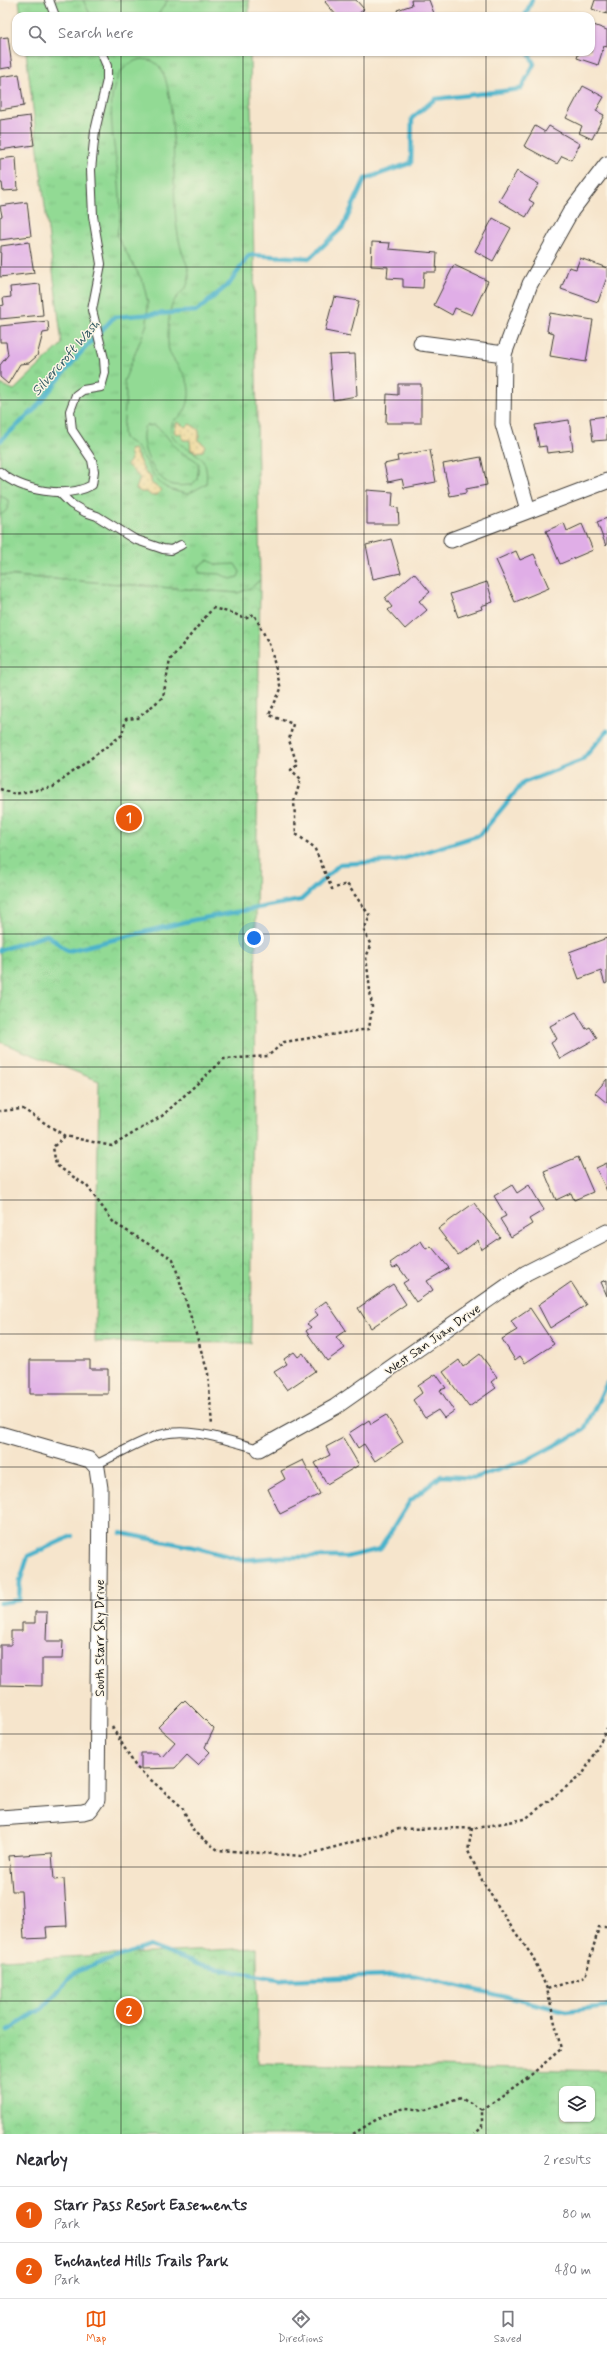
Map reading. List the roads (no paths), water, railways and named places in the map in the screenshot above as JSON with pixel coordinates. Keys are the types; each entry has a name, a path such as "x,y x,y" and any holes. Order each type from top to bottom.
{"street":[{"path":"528,510 503,424 504,354 530,284 571,211 607,164"},
{"path":"421,343 504,354"},
{"path":"451,540 607,481"},
{"name":"West San Juan Drive","path":"259,1449 335,1407 526,1273 607,1232"},
{"path":"0,1434 81,1456 96,1467"},
{"name":"South Starr Sky Drive","path":"0,1818 83,1812 94,1806 97,1800 99,1717 100,1488 96,1467"}],"lane":[{"path":"49,0 54,12"},
{"path":"0,472 13,482 59,492 82,491 92,485 94,471 92,460 72,430 70,411 76,395 83,390 101,387 106,373 92,310 101,264 93,216 91,170 95,131 107,80 107,66 103,56"},
{"path":"59,492 71,504 85,512 97,516 134,539 163,549 171,550 181,545"},
{"path":"96,1467 139,1443 161,1435 189,1432 259,1449"}],"waterway":[{"name":"Silvercroft Wash","path":"527,12 532,0"},
{"name":"Silvercroft Wash","path":"0,441 34,410 76,358 114,317 197,311 230,283 249,255 310,258 343,227 365,179 411,163 412,118 435,99 521,89 534,64 530,56"},
{"path":"0,950 47,935 68,951 193,920 301,900 340,864 396,861 480,835 523,783 582,760 607,731"},
{"path":"121,1533 198,1548 242,1560 282,1557 346,1557 380,1549 410,1501 441,1476 475,1478 527,1460 584,1430 607,1383"},
{"path":"0,1603 19,1600 20,1581 28,1556 72,1536"},
{"path":"8,2030 43,2008 75,1972 149,1946 202,1966 284,1980 412,1975 566,2011 607,2006"}],"place":[{"name":"Starr Pass Resort Easements","path":"129,818"},
{"name":"Enchanted Hills Trails Park","path":"129,2011"}]}
